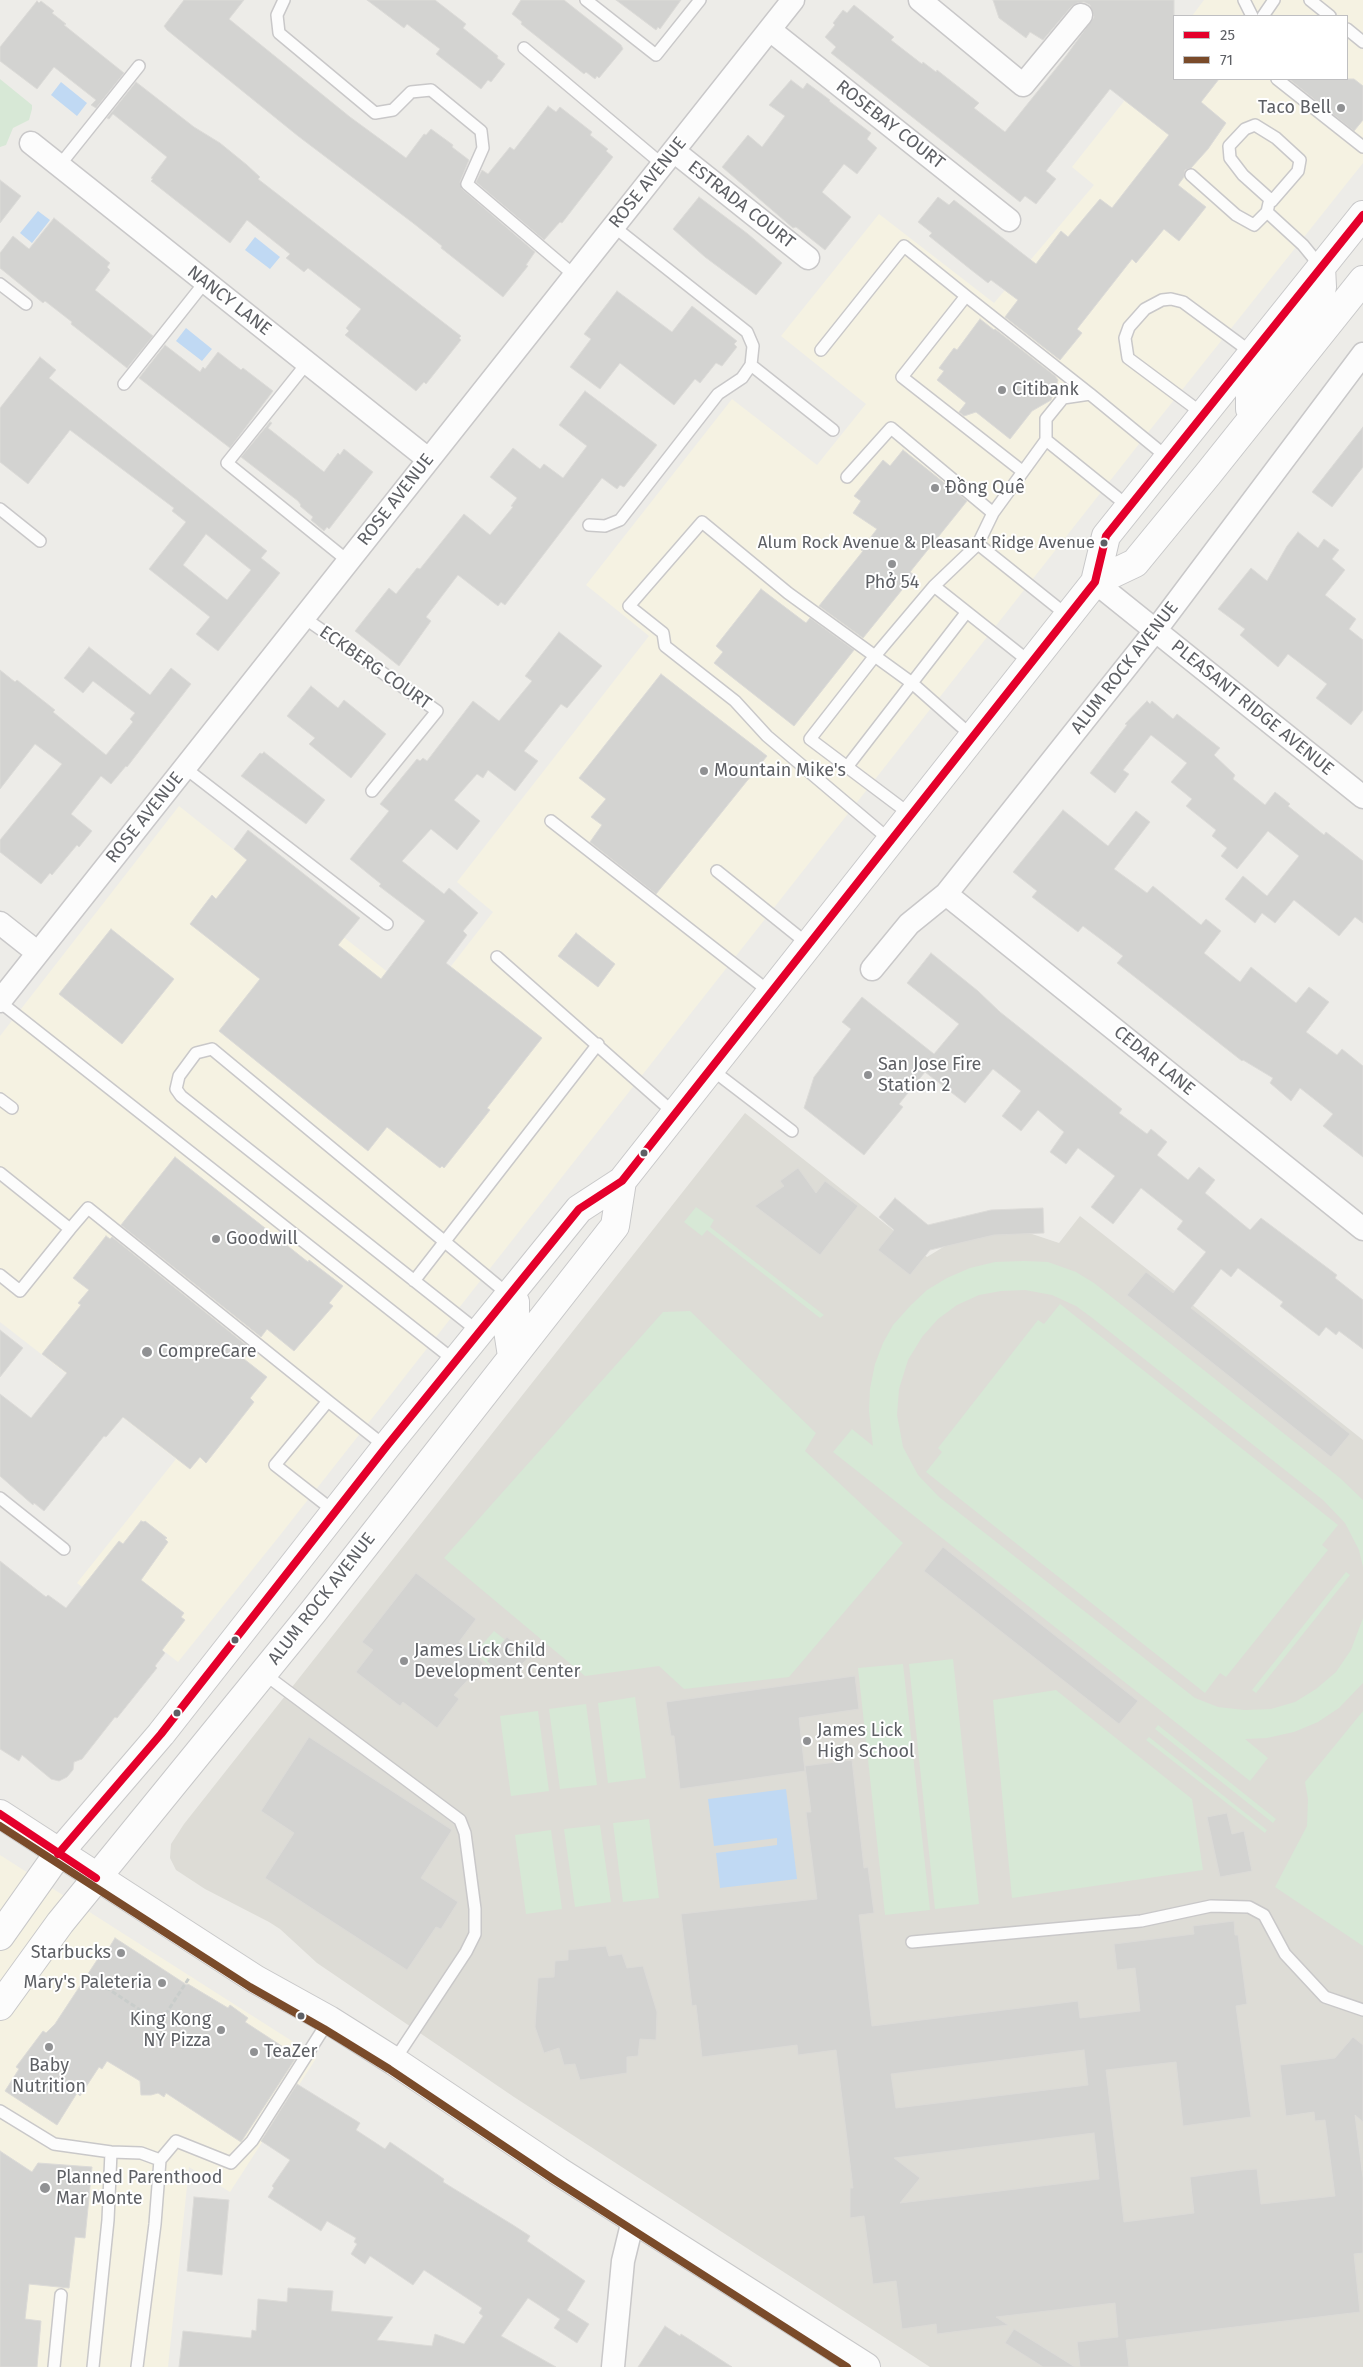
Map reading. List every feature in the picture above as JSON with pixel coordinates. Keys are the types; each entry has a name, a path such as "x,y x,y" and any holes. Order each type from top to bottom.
{"main road":[{"name":"ALUM ROCK AVENUE","path":"0,1936 58,1854 161,1734 386,1447 579,1209 622,1181 711,1069 1095,582 1106,536 1363,215"},
{"path":"1252,420 1250,392 1317,304 1322,287 1321,267"},
{"name":"ALUM ROCK AVENUE","path":"1095,582 1135,563 1363,280"},
{"name":"ALUM ROCK AVENUE","path":"0,2006 60,1923 263,1673 615,1226 622,1181"},
{"path":"509,1295 515,1302 515,1312 508,1330 512,1356"},
{"path":"0,1814 58,1854 255,1979 329,2020 394,2061 634,2220 866,2367"}],"street":[{"name":"ROSE AVENUE","path":"0,1001 574,275 669,159 793,0"},
{"path":"920,0 1024,85 1081,15"},
{"name":"ROSEBAY COURT","path":"770,30 1009,220"},
{"name":"NANCY LANE","path":"31,143 428,459"},
{"name":"ESTRADA COURT","path":"669,159 808,258"},
{"name":"ALUM ROCK AVENUE","path":"872,969 908,924 946,894 1156,631 1361,360"},
{"name":"PLEASANT RIDGE AVENUE","path":"1095,582 1363,796"},
{"name":"CEDAR LANE","path":"946,894 1363,1229"},
{"path":"0,922 38,953"},
{"path":"613,2367 623,2261 634,2220"}],"lane":[{"path":"284,0 277,15 279,34 375,113 393,110 412,92 430,90 482,131 483,148 467,184 574,275"},
{"path":"586,0 656,55 700,0"},
{"path":"1244,0 1252,15"},
{"path":"1264,15 1274,0"},
{"path":"1310,0 1329,15"},
{"path":"1348,31 1363,42"},
{"path":"524,48 669,159"},
{"path":"59,166 139,66"},
{"path":"1278,80 1363,147"},
{"path":"1190,175 1236,215 1254,225 1267,212 1272,201 1298,171 1300,160 1276,138 1255,125 1244,128 1229,146 1230,158 1243,175 1272,201"},
{"path":"1267,212 1303,245 1321,267"},
{"path":"589,525 604,526 620,520 718,394 742,378 751,365 753,346 747,332 613,226"},
{"path":"821,350 904,246 1168,458"},
{"path":"124,384 205,282"},
{"path":"0,284 26,304"},
{"path":"966,296 902,376 1022,471"},
{"path":"1203,414 1128,358 1124,338 1129,328 1145,309 1162,300 1171,299 1182,302 1252,353"},
{"path":"307,363 227,463 348,561"},
{"path":"751,365 833,430"},
{"path":"911,815 810,739 874,657 934,586 978,544 993,512 1046,440 1046,419 1062,398 1090,394"},
{"path":"846,477 891,428 993,512"},
{"path":"1046,440 1129,507"},
{"path":"0,509 40,541"},
{"path":"891,841 767,736 736,701 665,646 663,633 629,606 702,522 788,593 912,683 973,737"},
{"path":"978,544 1068,616"},
{"path":"934,586 1031,663"},
{"path":"847,767 966,613"},
{"name":"ECKBERG COURT","path":"304,616 437,711 372,791"},
{"path":"185,768 387,924"},
{"path":"551,821 771,993"},
{"path":"717,871 809,945"},
{"path":"497,957 598,1044 675,1114"},
{"path":"0,1001 455,1361"},
{"path":"414,1281 598,1044"},
{"path":"479,1332 181,1096 176,1089 179,1076 196,1053 212,1049 509,1295"},
{"path":"711,1069 792,1131"},
{"path":"0,1099 12,1108"},
{"path":"0,1173 70,1229"},
{"path":"0,1275 20,1291 88,1208 386,1447"},
{"path":"328,1401 275,1465 335,1512"},
{"path":"0,1498 64,1549"},
{"path":"263,1673 460,1820 465,1833 475,1909 475,1934 466,1952 394,2061"},
{"path":"912,1942 1142,1921 1211,1906 1249,1907 1264,1915 1285,1954 1325,1997 1363,2010"},
{"path":"137,2367 155,2224 160,2160 176,2140 231,2163 252,2141 329,2020"},
{"path":"0,2111 54,2144 111,2152 141,2152 160,2160"},
{"path":"93,2367 108,2220 111,2152"},
{"path":"54,2367 61,2295"}],"path":[{"path":"87,1975 160,2023 190,1978"}],"shaded area":[{"path":"1204,0 1363,0 1363,163 1150,430 277,1539 178,1662 77,1583 176,1459 0,1322 0,1036 179,806 424,1001 493,912 457,882 649,636 586,585 732,399 817,465 866,404 781,336 879,214 994,303 1094,185 1072,167 1173,39 1173,80 1348,80 1348,15 1193,15"},
{"name":"James Lick High School","path":"745,1113 927,1257 958,1238 1017,1229 1059,1243 1080,1216 1363,1440 1363,2367 930,2367 514,2097 317,1963 280,1929 205,1889 176,1870 170,1858 171,1844 184,1824"},
{"path":"0,1855 317,2057 230,2192 189,2167 168,2367 0,2367"}],"green space":[{"path":"0,79 32,105 32,109 29,120 13,128 6,145 0,147"},
{"path":"696,1207 714,1220 710,1227 824,1315 820,1318 707,1230 702,1236 684,1222"},
{"path":"995,1262 1048,1262 1076,1272 1094,1283 1340,1478 1363,1500 1363,1567 1359,1550 1345,1523 1323,1500 1091,1317 1076,1306 1052,1295 1025,1290 1001,1291 979,1295 957,1305 938,1319 922,1337 908,1360 899,1389 897,1415 903,1447 918,1475 939,1497 1195,1698 1218,1707 1245,1710 1271,1709 1295,1702 1316,1689 1336,1672 1351,1650 1363,1618 1363,1683 1339,1708 1318,1722 1294,1732 1267,1738 1245,1739 1268,1758 1250,1781 833,1452 852,1429 873,1446 869,1411 870,1389 875,1364 883,1343 893,1325 911,1305 927,1290 947,1278 970,1268"},
{"path":"1060,1304 1338,1525 1322,1545 1328,1550 1226,1677 1220,1673 1205,1693 926,1472 942,1452 938,1448 1038,1320 1044,1324"},
{"path":"690,1311 816,1433 805,1451 903,1543 789,1677 684,1689 659,1666 585,1676 444,1558 663,1312"},
{"path":"1346,1572 1350,1575 1256,1693 1252,1690"},
{"path":"494,1631 519,1651 499,1674 475,1653"},
{"path":"953,1659 979,1904 935,1909 909,1664"},
{"path":"903,1664 930,1910 885,1915 858,1668"},
{"path":"1056,1690 1192,1799 1203,1870 1012,1898 993,1700"},
{"path":"635,1697 646,1778 608,1783 598,1703"},
{"path":"586,1704 597,1785 560,1789 549,1709"},
{"path":"538,1711 549,1791 511,1796 500,1716"},
{"path":"1363,1711 1363,1946 1275,1887 1307,1826 1308,1799 1305,1782"},
{"path":"1158,1725 1276,1819 1273,1823 1155,1729"},
{"path":"1149,1737 1267,1830 1265,1833 1146,1740"},
{"path":"649,1819 659,1898 623,1902 613,1823"},
{"path":"600,1825 611,1902 575,1907 564,1829"},
{"path":"551,1830 562,1909 526,1914 515,1835"}],"water":[{"path":"61,82 87,103 77,116 51,95"},
{"path":"38,211 50,220 32,243 20,233"},
{"path":"255,237 280,257 270,269 245,250"},
{"path":"186,328 212,349 202,361 176,341"},
{"path":"786,1789 797,1879 720,1888 716,1853 777,1845 777,1838 714,1846 708,1799"}],"building":[{"path":"184,0 244,0 229,19 350,117 406,158 424,134 426,135 431,129 453,145 452,147 469,160 460,182 462,189 535,252 526,265 528,266 503,297 441,248 442,246 298,136 167,30 164,26"},
{"path":"367,0 435,0 466,24 463,28 498,56 497,58 505,64 491,82 488,80 481,89 436,54 440,49 407,24 404,28"},
{"path":"521,0 564,0 621,45 623,49 599,78 597,76 595,79 586,72 584,74 521,24 522,22 512,14"},
{"path":"616,0 681,0 660,29 658,27 656,30"},
{"path":"993,0 1174,0 1173,80 1218,80 1201,102 1226,123 1208,149 1191,168 1185,170 1184,177 1178,185 1206,207 1179,241 1164,229 1136,263 1132,259 1077,329 1082,333 1060,360 1005,317 1018,300 991,280 988,283 970,269 929,236 932,233 918,222 938,197 949,205 954,200 1036,264 1061,231 1068,237 1100,199 1112,208 1169,135 1110,89 1046,171 1056,179 1036,204 1025,196 1020,202 831,53 836,47 825,37 835,25 833,23 843,10 847,13 854,5 894,37 891,40 922,64 923,62 936,72 937,70 979,103 974,108 1005,132 1066,56 1094,17 1090,5 1084,2 1077,3 1071,7 1043,40 1030,32 1026,38 999,18"},
{"path":"37,1 39,3 41,1 54,11 52,13 66,24 64,25 124,73 96,108 91,105 96,100 54,67 37,89 0,61 0,47"},
{"name":"Taco Bell","path":"1354,79 1363,86 1363,120 1354,131 1290,80"},
{"path":"791,80 803,89 807,83 830,100 871,133 867,139 877,148 857,174 844,164 822,192 851,217 825,250 796,227 793,228 722,167 748,135 762,147 785,116 769,105"},
{"path":"136,82 194,127 220,143 260,177 258,179 461,336 459,338 461,340 426,384 424,382 416,391 345,335 349,331 346,328 361,309 308,268 304,272 286,258 290,254 247,220 230,243 151,181 153,179 151,178 167,157 113,114 109,119 107,118"},
{"path":"548,106 556,112 560,107 592,132 590,135 608,149 606,151 613,157 562,223 560,222 544,240 476,182 482,170 488,174 510,147 514,150"},
{"path":"0,180 21,196 0,223"},
{"path":"699,197 748,234 782,263 756,295 705,257 673,229"},
{"path":"54,218 110,263 107,267 110,270 95,290 153,336 127,368 71,324 72,322 45,301 43,303 0,268 0,253 13,236 29,249"},
{"path":"617,291 672,332 692,306 737,341 734,344 737,347 722,366 716,363 700,383 695,379 674,405 620,363 600,389 570,367 591,339 584,334"},
{"name":"Citibank","path":"980,319 1058,380 1051,400 1032,411 1010,439 976,412 964,416 959,412 966,403 937,380 944,371 939,368 954,348 957,350"},
{"path":"165,345 200,372 203,367 205,369 218,352 273,391 230,448 139,378"},
{"path":"40,357 56,370 49,378 267,551 261,558 280,573 218,651 196,634 210,617 149,569 186,522 172,511 174,508 70,430 28,484 0,462 0,408","holes":["206,534 251,570 227,600 183,565"]},
{"path":"585,391 657,445 624,487 620,485 617,489 602,478 505,605 501,602 498,606 458,575 426,617 431,621 399,666 355,631 389,588 396,594 417,568 420,569 464,514 490,535 513,507 511,506 517,498 490,477 513,448 540,469 544,464 563,478 587,446 559,425"},
{"path":"270,422 272,423 268,428 324,472 338,453 340,455 344,449 373,472 329,529 327,527 324,531 311,520 313,517 300,506 298,501 241,457"},
{"path":"1363,427 1363,467 1332,507 1312,492"},
{"path":"903,450 967,501 910,572 914,575 863,638 819,606 863,551 861,550 877,529 853,513 861,501 854,496 883,460 890,466"},
{"path":"1298,532 1318,548 1324,539 1339,550 1332,559 1345,570 1325,595 1356,619 1349,629 1363,640 1363,710 1351,725 1316,698 1327,684 1288,654 1278,667 1240,635 1245,629 1218,609 1251,568 1267,581 1287,546"},
{"path":"761,589 806,623 810,618 854,650 794,726 714,663 723,652 716,646"},
{"path":"559,632 602,666 567,708 561,704 524,751 538,761 515,791 488,770 483,778 477,774 454,800 480,821 457,850 431,829 402,861 444,894 449,888 478,913 463,931 467,935 446,963 542,1038 487,1108 490,1110 444,1168 442,1166 440,1168 387,1127 368,1151 219,1031 260,979 190,924 212,895 216,899 247,860 234,849 248,830 360,918 338,945 381,979 425,921 379,886 381,884 350,859 389,811 380,804 417,759 420,761 423,758 427,761 473,701 499,721 532,681 525,676"},
{"path":"89,647 150,695 171,668 191,684 127,767 111,784 101,776 71,814 92,831 79,847 77,845 52,875 50,873 41,884 0,852 0,840 62,764 35,744 0,789 0,670 15,682 17,680 55,710 53,712 106,755 133,722 130,719 135,713 93,681 83,693 64,678"},
{"path":"661,674 767,756 656,894 590,842 602,825 591,817 606,799 579,778"},
{"path":"311,686 338,708 344,700 386,734 351,778 309,744 315,738 287,716"},
{"path":"1147,701 1150,704 1152,701 1173,719 1177,714 1220,748 1214,755 1235,775 1233,779 1265,805 1275,792 1290,804 1288,806 1324,835 1326,832 1363,861 1363,923 1355,917 1339,936 1294,900 1275,923 1262,913 1255,923 1225,899 1243,876 1267,896 1299,856 1268,831 1237,869 1221,856 1227,848 1212,836 1216,830 1186,806 1192,799 1171,782 1187,763 1151,735 1123,770 1129,774 1115,793 1090,773 1127,725 1125,724"},
{"path":"264,752 325,800 306,824 241,776 260,753"},
{"path":"1063,810 1108,846 1136,811 1150,822 1114,869 1147,893 1153,886 1201,925 1206,919 1221,931 1204,953 1240,982 1251,967 1296,1003 1309,987 1329,1002 1306,1032 1337,1055 1342,1049 1363,1066 1363,1157 1323,1126 1333,1114 1300,1088 1291,1101 1270,1083 1273,1078 1242,1061 1117,963 1123,956 1083,926 1078,932 1032,897 1037,891 1013,872"},
{"path":"111,929 174,979 122,1044 59,994"},
{"path":"576,933 615,964 598,987 558,956"},
{"path":"931,953 978,991 1000,1012 1122,1109 1119,1113 1147,1134 1151,1129 1167,1142 1157,1155 1188,1180 1199,1167 1215,1180 1205,1193 1250,1230 1261,1218 1337,1275 1335,1278 1363,1300 1363,1349 1339,1331 1336,1335 1326,1327 1319,1336 1280,1306 1283,1302 1238,1268 1231,1277 1221,1269 1191,1308 1350,1434 1331,1457 1127,1295 1146,1272 1173,1293 1206,1252 1177,1229 1183,1221 1141,1188 1113,1224 1091,1207 1115,1176 1078,1148 1066,1164 1050,1152 1064,1132 1038,1110 1021,1131 1002,1116 1021,1091 993,1069 965,1103 925,1072 899,1104 903,1107 864,1155 804,1108 814,1077 851,1029 842,1022 862,997 934,1054 959,1024 907,983"},
{"name":"Goodwill","path":"175,1157 308,1262 309,1260 343,1286 329,1303 333,1306 294,1351 267,1329 261,1337 121,1225"},
{"path":"798,1168 816,1193 825,1181 858,1206 820,1255 755,1206 784,1186 780,1181"},
{"path":"895,1198 928,1225 991,1210 1043,1208 1044,1233 994,1235 930,1250 910,1275 878,1250 894,1230 879,1217"},
{"name":"CompreCare","path":"106,1236 110,1239 112,1237 251,1349 244,1359 267,1377 250,1398 254,1402 206,1463 200,1457 190,1469 123,1417 106,1437 104,1436 44,1511 34,1503 33,1505 0,1476 0,1394 31,1418 67,1373 42,1354 81,1305 78,1303 89,1290 73,1278"},
{"path":"0,1330 23,1348 0,1377"},
{"path":"141,1521 145,1521 167,1538 165,1539 168,1542 141,1580 184,1613 181,1617 185,1620 162,1650 165,1653 155,1666 157,1668 117,1718 115,1717 82,1759 74,1762 73,1770 67,1777 59,1781 51,1779 22,1755 19,1761 0,1749 0,1561 46,1597 48,1595 66,1608 119,1541 123,1544"},
{"path":"943,1547 1138,1701 1119,1724 924,1571"},
{"name":"James Lick Child Development Center","path":"416,1573 476,1619 459,1642 483,1663 454,1695 459,1699 437,1728 403,1702 400,1706 356,1672 373,1650 362,1642"},
{"path":"507,1637 529,1656 509,1680 487,1661"},
{"path":"855,1676 859,1709 799,1718 805,1771 680,1789 674,1736 671,1736 666,1702"},
{"path":"309,1737 452,1830 421,1878 458,1902 441,1929 436,1927 407,1970 265,1878 294,1833 261,1811"},
{"path":"852,1760 864,1868 868,1867 874,1913 859,1915 872,2026 1078,2001 1080,2018 1140,2011 1135,1968 1117,1970 1114,1944 1194,1934 1193,1926 1234,1921 1235,1935 1238,1935 1247,2004 1236,2006 1251,2117 1183,2126 1176,2062 1106,2070 1124,2222 1194,2213 1190,2177 1241,2170 1257,2169 1261,2204 1335,2196 1325,2120 1315,2121 1314,2112 1286,2116 1280,2065 1335,2058 1353,2037 1363,2045 1363,2122 1355,2115 1363,2178 1363,2253 1354,2254 1360,2312 1126,2340 1129,2367 1080,2367 1077,2342 1118,2337 1115,2303 996,2317 1008,2325 937,2334 936,2324 902,2329 896,2281 873,2284 864,2216 850,2218 850,2188 853,2188 836,2050 798,2055 797,2045 702,2057 696,2005 692,2006 681,1914 817,1899 806,1812 811,1812 805,1766","holes":["1084,2050 1088,2085 896,2108 891,2074","1094,2133 1099,2179 900,2203 920,2178 894,2158"]},
{"path":"1227,1813 1232,1834 1244,1831 1252,1871 1220,1877 1207,1817"},
{"path":"115,1938 187,1985 228,2008 230,2005 248,2018 245,2022 297,2056 241,2142 166,2093 164,2097 158,2093 141,2095 140,2081 107,2061 102,2069 99,2067 80,2096 77,2093 57,2125 5,2091 19,2069 16,2067 43,2031 46,2033 55,2024 103,1951 106,1953"},
{"path":"606,1946 609,1956 622,1954 627,1968 643,1966 657,2012 656,2040 640,2039 638,2056 627,2057 627,2073 580,2080 575,2064 564,2065 559,2048 544,2053 535,2027 538,1978 554,1977 555,1961 568,1960 568,1950"},
{"path":"297,2084 360,2123 356,2130 385,2149 390,2142 444,2179 443,2182 530,2236 527,2241 585,2281 567,2310 589,2324 577,2343 554,2328 560,2319 528,2298 501,2336 556,2367 179,2367 183,2331 251,2338 252,2330 256,2331 258,2299 287,2302 288,2288 333,2291 331,2311 393,2317 377,2340 432,2346 435,2334 464,2344 483,2316 479,2313 482,2308 424,2270 413,2285 370,2256 365,2264 351,2254 357,2244 354,2242 356,2238 327,2221 321,2231 268,2197 274,2188 272,2186 290,2160 261,2141"},
{"path":"0,2151 32,2172 38,2163 92,2167 85,2238 75,2237 69,2288 29,2284 25,2319 41,2321 37,2367 0,2367"},
{"path":"194,2197 229,2200 222,2275 187,2271"},
{"path":"665,2326 680,2336 681,2334 732,2367 638,2367"},
{"path":"1014,2329 1075,2367 1043,2367 1005,2343"}],"transit line":[{"name":"25","path":"58,1854 161,1734 386,1447 579,1209 622,1181 1095,582 1106,536 1363,215"},
{"name":"25","path":"0,1814 96,1878"},
{"name":"71","path":"0,1826 250,1987 389,2069 553,2179 847,2367"}],"place":[{"name":"Taco Bell","path":"1341,108"},
{"name":"Citibank","path":"1002,390"},
{"name":"Đồng Quê","path":"935,488"},
{"name":"Alum Rock Avenue & Pleasant Ridge Avenue","path":"1104,543"},
{"name":"Phở 54","path":"892,564"},
{"name":"Mountain Mike's","path":"704,771"},
{"name":"San Jose Fire Station 2","path":"868,1075"},
{"name":"Goodwill","path":"216,1239"},
{"name":"CompreCare","path":"147,1352"},
{"name":"James Lick Child Development Center","path":"404,1661"},
{"name":"James Lick High School","path":"807,1741"},
{"name":"Starbucks","path":"121,1953"},
{"name":"Mary's Paleteria","path":"162,1983"},
{"name":"King Kong NY Pizza","path":"221,2030"},
{"name":"Baby Nutrition","path":"49,2047"},
{"name":"TeaZer","path":"254,2052"},
{"name":"Planned Parenthood Mar Monte","path":"45,2188"}]}
